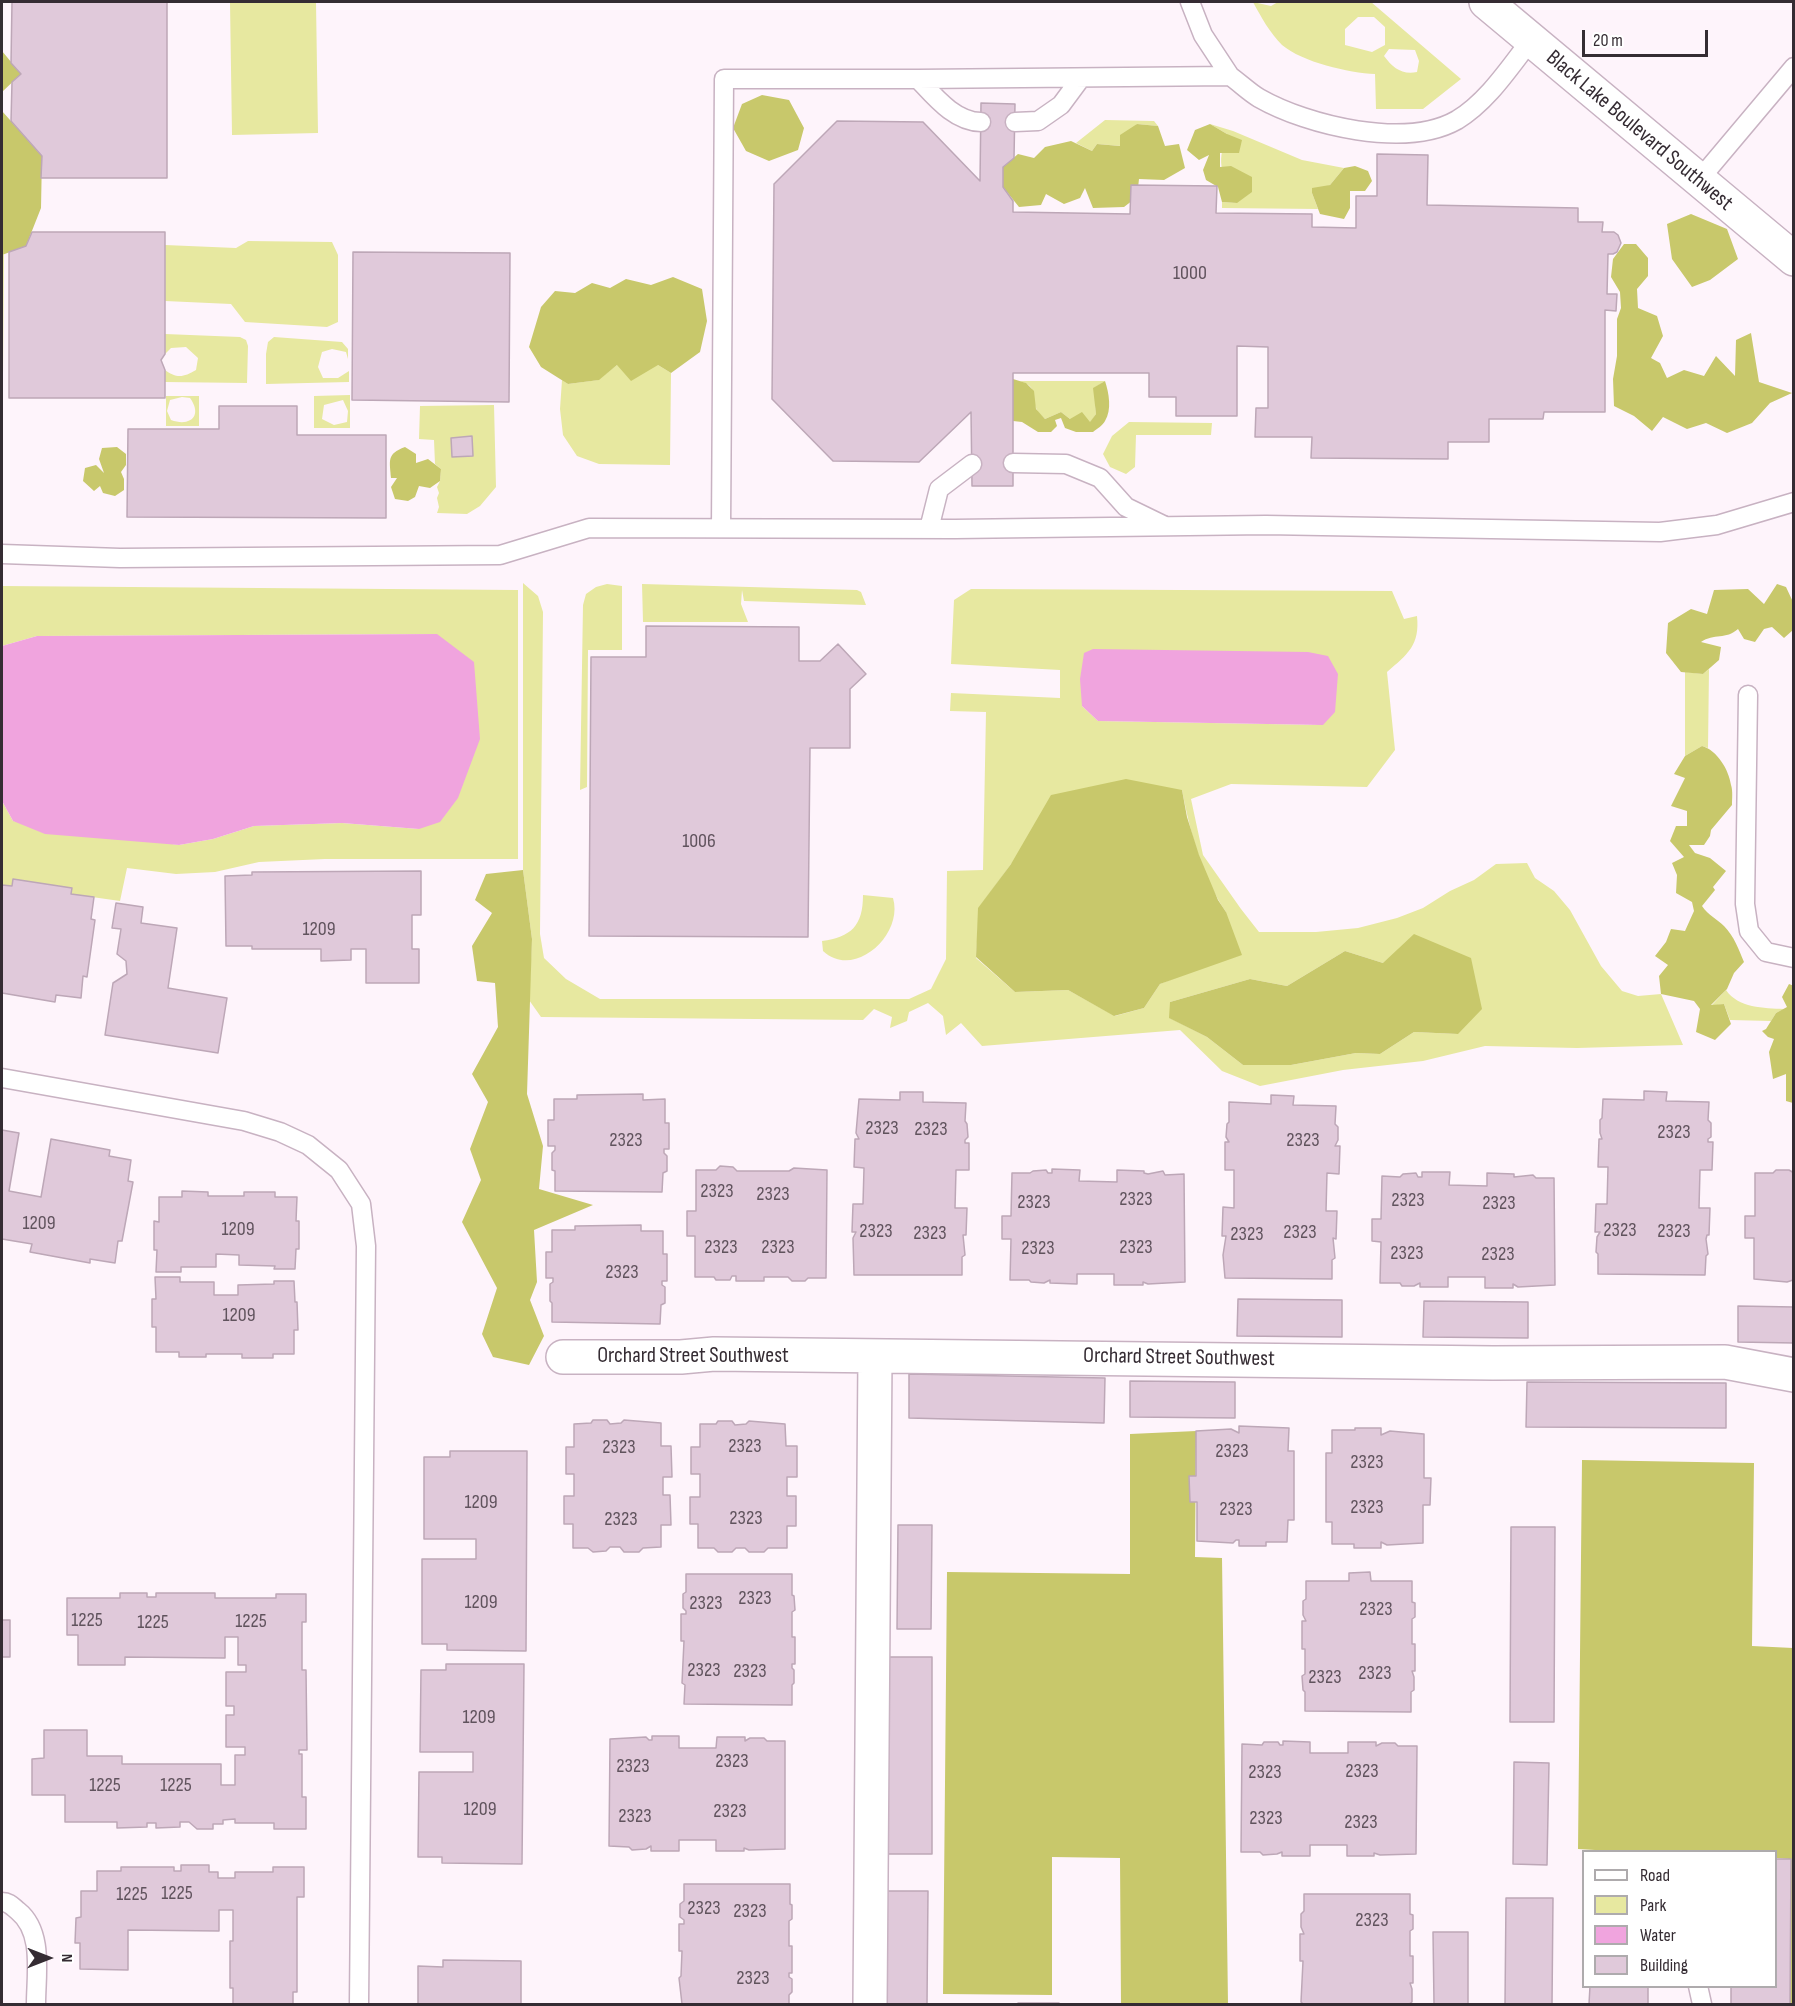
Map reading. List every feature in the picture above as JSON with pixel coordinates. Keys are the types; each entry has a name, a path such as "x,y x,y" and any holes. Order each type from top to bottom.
{"street":[{"name":"Black Lake Boulevard Southwest","path":"1486,2 1794,259"},
{"name":"Orchard Street Southwest","path":"563,1357 681,1357 714,1354 1493,1363 1725,1362 1794,1375"},
{"path":"870,2004 875,1356"}],"lane":[{"path":"1190,2 1203,35 1230,76 1259,98 1305,118 1343,128 1382,134 1427,131 1456,120 1482,100 1531,40"},
{"path":"1699,180 1791,75"},
{"path":"721,528 724,79 918,80 1230,76"},
{"path":"1015,122 1038,121 1061,105 1081,78"},
{"path":"918,80 942,104 969,122 981,122"},
{"path":"1013,463 1066,464 1092,474 1100,478 1126,507 1167,526"},
{"path":"929,529 939,489 972,464"},
{"path":"2,554 120,558 500,555 589,528 929,529 1266,525 1660,532 1717,525 1794,501"},
{"path":"1748,695 1745,904 1749,931 1766,952 1794,958"},
{"path":"2,1078 244,1121 280,1132 309,1145 339,1170 361,1204 366,1258 359,2004"},
{"path":"2,1902 7,1902 27,1919 37,1946 36,2004"},
{"path":"1698,1988 1702,2004"}],"green space":[{"path":"230,2 316,2 318,133 232,135"},
{"path":"1253,2 1271,6 1278,2 1371,2 1461,79 1423,109 1376,109 1375,74 1326,66 1301,57 1282,45 1266,25","holes":["1358,17 1374,17 1385,27 1385,45 1372,52 1345,45 1345,29","1389,49 1415,50 1419,61 1417,72 1402,71 1394,67 1384,56"]},
{"path":"1105,120 1154,121 1158,126 1137,124 1121,146 1097,144 1092,151 1076,143"},
{"path":"1210,124 1233,131 1302,160 1344,168 1330,185 1312,193 1318,209 1222,208 1222,202 1237,203 1222,170 1223,145 1227,134"},
{"path":"248,241 332,242 338,255 338,322 327,327 245,322 231,304 165,301 165,245 236,248"},
{"path":"4,254 2,497 2,255"},
{"path":"165,334 240,337 246,340 248,346 247,383 165,382 165,370 177,376 188,374 196,370 198,358 186,347 171,348 165,354"},
{"path":"274,337 342,342 348,349 348,359 346,352 332,349 322,352 318,367 323,378 338,378 349,371 349,382 266,384 268,342"},
{"path":"617,365 658,365 671,373 670,465 599,464 577,456 563,435 560,409 562,380 568,384 598,380"},
{"path":"1019,381 1105,381 1094,388 1096,414 1090,423 1070,419 1061,412 1045,419 1037,409 1033,391 1029,385"},
{"path":"350,395 350,428 314,428 314,396","holes":["343,400 348,411 347,422 334,425 322,419 324,405"]},
{"path":"166,396 199,396 199,426 166,426","holes":["190,398 194,404 195,415 189,421 171,420 167,411 170,400"]},
{"path":"494,405 496,487 480,506 467,514 437,513 439,493 437,487 441,469 435,464 434,440 419,439 420,406","holes":["471,437 473,456 452,457 451,438"]},
{"path":"1129,422 1212,423 1211,435 1136,435 1135,467 1126,474 1110,467 1103,454 1112,436"},
{"path":"523,583 538,596 543,612 540,934 544,958 566,979 600,999 909,999 931,989 946,959 947,871 983,870 986,712 950,711 951,693 1060,698 1060,670 951,664 954,600 971,589 1392,591 1404,619 1417,616 1417,634 1411,648 1387,672 1395,750 1367,787 1231,784 1191,799 1203,855 1259,932 1316,932 1358,928 1397,918 1423,908 1450,891 1474,880 1496,864 1527,863 1535,878 1554,891 1570,910 1601,966 1622,991 1638,996 1661,994 1683,1045 1577,1048 1485,1046 1423,1061 1343,1070 1260,1086 1222,1071 1180,1030 982,1046 961,1023 946,1035 943,1016 928,1003 909,1012 907,1021 890,1028 892,1017 874,1009 863,1020 541,1017 529,1000 532,939 523,870","holes":["1082,706 1323,725 1098,721","1182,790 1198,853 1210,884 1226,912 1192,971 1160,984 1144,1008 1115,1016 1068,990 1015,992 976,958 979,908 1011,864","1345,951 1383,963 1458,1034 1414,1032 1380,1054 1356,1053 1291,1065 1243,1065 1207,1037 1170,1018 1170,1002 1250,979 1287,986"]},
{"path":"607,584 622,586 622,650 588,650 587,787 580,790 583,605 586,594 596,587"},
{"path":"642,584 857,590 861,592 866,605 744,601 742,590 741,604 748,622 643,622"},
{"path":"2,586 518,590 518,859 325,859 259,862 215,872 176,874 127,868 120,901 71,894 72,888 13,879 12,886 2,885 2,801 13,821 179,845 213,839 254,826 342,823 419,829 437,634 37,636 2,646"},
{"path":"1709,669 1708,748 1702,746 1685,756 1685,672 1703,674"},
{"path":"863,895 893,898 894,912 891,926 884,939 862,957 849,960 835,959 823,951 822,941 841,936 853,928 861,915"},
{"path":"1726,990 1744,1004 1784,1009 1776,1013 1771,1021 1730,1020 1724,1004 1711,1006"}],"shaded area":[{"path":"2,51 21,74 2,92"},
{"path":"762,95 789,100 804,128 798,150 769,161 746,151 733,128 742,104"},
{"path":"2,111 42,156 41,208 26,246 2,255"},
{"path":"1137,124 1158,126 1165,146 1179,144 1185,168 1164,180 1139,179 1137,197 1124,207 1093,208 1085,188 1080,198 1064,204 1046,194 1041,205 1019,207 1003,187 1003,167 1018,154 1034,158 1045,147 1071,141 1092,151 1097,144 1120,146 1120,135"},
{"path":"1210,124 1242,140 1239,153 1220,153 1220,167 1231,166 1252,177 1252,192 1237,203 1222,202 1218,187 1206,180 1203,170 1209,155 1199,160 1187,150 1195,130"},
{"path":"1355,166 1368,171 1372,181 1365,191 1350,191 1350,208 1344,219 1320,214 1312,188 1330,185 1344,168"},
{"path":"1691,214 1727,229 1738,259 1710,280 1692,287 1672,259 1667,224"},
{"path":"1624,244 1636,244 1648,258 1648,276 1637,289 1638,308 1657,316 1663,336 1651,358 1660,363 1667,378 1684,370 1704,376 1716,356 1735,376 1736,340 1751,333 1759,382 1792,393 1770,403 1752,423 1727,433 1706,423 1687,429 1663,417 1652,431 1634,416 1614,406 1613,379 1617,356 1617,319 1621,308 1620,292 1611,277 1613,259"},
{"path":"673,277 702,289 707,321 700,352 671,373 658,365 631,381 617,365 599,380 568,384 541,367 529,347 541,307 555,291 575,293 592,283 610,288 626,279 651,285"},
{"path":"1013,379 1026,383 1034,391 1036,409 1045,419 1061,412 1070,419 1082,412 1090,422 1096,414 1093,388 1105,381 1109,412 1103,424 1093,432 1076,432 1065,428 1061,418 1055,420 1057,426 1051,432 1038,432 1022,422 1013,421"},
{"path":"117,447 126,454 126,465 121,472 124,479 124,490 115,496 103,493 100,486 94,491 83,481 85,468 96,465 104,473 99,459 102,448"},
{"path":"405,447 416,454 416,463 428,459 441,469 440,481 430,488 419,486 415,497 408,501 395,499 391,487 397,478 391,478 392,455"},
{"path":"1777,584 1786,587 1793,602 1793,630 1784,638 1772,627 1764,629 1755,642 1744,639 1738,629 1729,634 1706,639 1701,642 1721,647 1719,660 1703,674 1681,672 1666,653 1668,623 1691,609 1707,614 1714,590 1748,589 1764,604"},
{"path":"1702,746 1713,752 1725,767 1732,787 1732,805 1711,830 1704,845 1689,845 1695,853 1710,858 1726,871 1702,906 1728,930 1744,962 1734,973 1727,989 1711,1005 1724,1004 1731,1024 1715,1040 1696,1032 1700,1009 1694,1001 1661,994 1659,976 1668,965 1655,956 1666,942 1671,929 1685,931 1694,911 1692,902 1676,893 1677,875 1672,863 1684,857 1670,841 1676,826 1687,826 1687,811 1671,806 1685,778 1674,774 1685,756"},
{"path":"1126,779 1182,790 1187,817 1199,855 1218,900 1226,912 1242,955 1160,984 1144,1008 1114,1016 1068,990 1015,992 976,957 978,908 1011,864 1051,795"},
{"path":"523,870 532,939 527,1094 543,1146 539,1189 593,1205 534,1230 537,1282 530,1300 544,1336 529,1365 493,1357 482,1334 497,1288 462,1222 481,1180 470,1149 488,1102 472,1074 498,1027 495,983 477,981 472,946 492,913 475,900 486,874"},
{"path":"1414,934 1471,958 1482,1009 1458,1034 1414,1032 1380,1054 1356,1053 1291,1065 1243,1065 1207,1037 1169,1018 1170,1002 1250,979 1287,986 1345,951 1383,963"},
{"path":"1789,984 1794,986 1793,1103 1786,1101 1786,1074 1773,1079 1769,1052 1774,1039 1762,1031 1766,1029 1776,1013 1787,1007 1782,997"},
{"path":"1196,1431 1195,1557 1222,1558 1228,2004 1121,2004 1120,1858 1052,1857 1052,1995 943,1994 947,1572 1130,1574 1130,1434"},
{"path":"1582,1460 1754,1463 1752,1646 1793,1648 1793,2004 1790,2004 1790,1859 1777,1858 1777,1850 1578,1849"}],"water":[{"path":"437,634 474,662 480,739 458,798 440,822 419,829 342,823 254,826 213,839 179,845 45,834 13,821 2,801 2,646 37,636"},
{"path":"1093,649 1308,652 1328,656 1338,674 1335,712 1323,725 1098,721 1082,706 1080,679 1084,653"}],"building":[{"path":"12,2 167,2 167,178 41,178 42,156 11,121 12,82 21,74 11,63"},
{"path":"981,103 1015,104 1014,158 1003,167 1003,187 1013,201 1013,212 1130,214 1131,185 1217,186 1216,213 1312,214 1312,227 1356,228 1356,196 1377,196 1377,154 1428,155 1427,205 1578,208 1578,222 1603,222 1602,232 1614,232 1621,243 1617,252 1608,254 1607,294 1617,294 1616,311 1605,310 1605,412 1544,412 1543,419 1489,419 1489,442 1448,442 1448,459 1311,458 1312,437 1255,437 1256,408 1268,408 1268,347 1237,346 1237,416 1176,416 1176,397 1149,397 1149,373 1013,373 1013,486 972,486 971,412 919,462 833,461 772,399 774,184 837,121 923,122 980,181"},
{"path":"32,232 165,232 165,354 161,360 165,370 165,398 9,398 9,252 26,246"},
{"path":"353,252 510,253 509,402 352,400"},
{"path":"219,406 297,406 297,435 386,435 386,518 127,517 128,429 219,429"},
{"path":"472,436 473,456 452,457 451,438"},
{"path":"646,626 799,627 799,661 820,661 838,644 866,674 850,689 850,748 810,748 808,937 589,936 591,657 646,657"},
{"path":"421,871 421,915 412,915 412,949 419,949 419,983 366,983 366,949 351,949 351,960 321,961 321,949 252,949 252,946 226,946 225,876 252,875 252,872"},
{"path":"13,879 72,888 71,894 94,897 91,919 95,920 87,977 83,976 81,998 56,995 55,1002 2,993 2,885 12,886"},
{"path":"116,903 143,907 141,923 177,928 168,988 227,998 218,1053 105,1035 113,983 127,974 126,961 117,954 121,929 112,928"},
{"path":"1644,1091 1667,1092 1666,1101 1709,1102 1708,1120 1711,1123 1711,1137 1708,1142 1713,1142 1712,1170 1700,1170 1699,1208 1710,1208 1705,1275 1598,1274 1598,1254 1596,1252 1597,1237 1600,1232 1595,1232 1596,1204 1607,1204 1608,1167 1598,1167 1599,1139 1602,1139 1600,1120 1603,1099 1644,1100"},
{"path":"900,1092 923,1092 923,1102 966,1103 965,1121 968,1137 965,1143 969,1143 969,1170 956,1170 955,1208 967,1208 966,1235 963,1235 965,1255 962,1257 962,1275 854,1275 853,1238 856,1232 852,1232 853,1204 863,1204 864,1168 854,1167 855,1139 859,1139 856,1133 859,1099 900,1100"},
{"path":"643,1094 643,1100 665,1099 665,1123 669,1123 669,1149 664,1149 667,1156 667,1171 663,1173 662,1192 555,1191 552,1153 555,1146 548,1146 548,1120 554,1120 554,1099 577,1099 577,1095"},
{"path":"1271,1095 1294,1096 1293,1105 1336,1106 1335,1124 1338,1127 1338,1140 1335,1146 1340,1146 1339,1174 1327,1173 1326,1211 1337,1211 1336,1239 1333,1238 1335,1258 1332,1260 1332,1279 1225,1278 1223,1255 1226,1236 1222,1236 1223,1207 1234,1208 1234,1170 1225,1170 1225,1142 1229,1142 1226,1137 1229,1102 1271,1104"},
{"path":"2,1130 19,1133 9,1191 41,1197 51,1139 110,1150 109,1156 131,1160 128,1181 133,1182 122,1241 118,1241 115,1263 90,1259 90,1263 30,1252 32,1244 2,1239"},
{"path":"720,1166 733,1167 737,1171 789,1171 794,1168 827,1170 826,1278 792,1281 788,1277 764,1277 764,1281 736,1281 736,1276 732,1276 730,1280 695,1277 695,1236 687,1236 687,1211 696,1211 696,1170 716,1170"},
{"path":"1052,1169 1080,1170 1079,1181 1117,1182 1117,1170 1144,1171 1148,1174 1163,1171 1165,1175 1184,1174 1185,1282 1114,1285 1114,1274 1077,1274 1077,1284 1050,1283 1050,1280 1044,1283 1010,1280 1011,1239 1002,1239 1002,1216 1011,1216 1012,1173 1046,1170 1052,1173"},
{"path":"1776,1170 1789,1170 1794,1173 1794,1283 1793,1280 1787,1282 1754,1279 1754,1238 1745,1238 1745,1216 1755,1216 1755,1173 1773,1173"},
{"path":"1422,1172 1450,1172 1449,1185 1487,1186 1487,1173 1514,1174 1514,1177 1533,1175 1536,1178 1554,1178 1555,1285 1518,1287 1513,1284 1513,1288 1485,1288 1485,1277 1448,1277 1448,1287 1420,1287 1420,1283 1414,1286 1402,1286 1400,1283 1380,1283 1381,1242 1372,1241 1372,1219 1381,1219 1382,1176 1400,1177 1403,1174 1416,1173 1418,1177 1422,1177"},
{"path":"182,1191 208,1192 208,1196 244,1196 244,1192 275,1192 275,1197 297,1197 296,1221 299,1221 299,1249 296,1249 295,1269 239,1265 239,1255 216,1254 216,1267 181,1267 181,1272 156,1272 157,1250 154,1250 154,1221 159,1222 159,1197 182,1197"},
{"path":"641,1225 641,1231 663,1231 663,1254 667,1254 667,1281 662,1281 665,1287 665,1303 661,1305 660,1324 552,1322 550,1284 553,1278 546,1278 546,1252 552,1252 552,1230 575,1230 575,1226"},
{"path":"155,1277 180,1277 180,1282 214,1282 214,1295 238,1295 238,1285 294,1281 298,1330 294,1330 294,1354 273,1354 273,1358 242,1358 242,1354 179,1357 179,1352 156,1352 156,1327 152,1327 152,1299 156,1299"},
{"path":"1238,1299 1342,1300 1342,1337 1237,1336"},
{"path":"1424,1301 1528,1302 1528,1338 1423,1337"},
{"path":"1738,1306 1794,1307 1794,1343 1738,1342"},
{"path":"909,1374 1105,1378 1104,1423 909,1418"},
{"path":"1130,1381 1235,1382 1235,1418 1130,1417"},
{"path":"1527,1382 1726,1383 1726,1428 1526,1427"},
{"path":"593,1420 607,1420 610,1424 621,1423 624,1420 661,1423 661,1446 671,1446 672,1477 663,1477 663,1495 670,1495 671,1525 661,1525 661,1547 643,1548 639,1552 624,1552 620,1547 610,1547 606,1551 593,1552 588,1548 573,1548 573,1524 564,1524 564,1496 574,1496 574,1474 566,1474 566,1447 574,1447 574,1424 591,1423"},
{"path":"718,1421 732,1421 735,1425 746,1424 749,1421 785,1424 786,1446 797,1446 797,1477 787,1477 787,1496 796,1496 796,1526 787,1526 787,1548 768,1548 764,1552 749,1552 745,1548 736,1548 732,1552 718,1552 714,1548 698,1548 698,1524 690,1524 690,1497 700,1497 700,1474 691,1474 691,1447 700,1447 700,1424 716,1424"},
{"path":"1239,1426 1289,1428 1288,1451 1294,1451 1294,1520 1288,1520 1287,1542 1266,1542 1266,1546 1239,1546 1239,1540 1233,1543 1197,1541 1197,1502 1190,1502 1189,1476 1196,1476 1196,1431 1231,1429 1239,1433"},
{"path":"1355,1428 1381,1428 1381,1435 1390,1431 1424,1434 1424,1478 1431,1478 1430,1505 1423,1505 1423,1543 1387,1545 1381,1542 1381,1548 1354,1548 1354,1544 1332,1544 1332,1522 1326,1522 1326,1453 1332,1453 1332,1430 1355,1430"},
{"path":"450,1451 527,1451 526,1651 447,1650 447,1644 422,1644 422,1559 476,1559 476,1539 424,1539 424,1457 450,1457"},
{"path":"898,1525 932,1525 931,1629 897,1629"},
{"path":"1511,1527 1555,1527 1554,1722 1510,1722"},
{"path":"1370,1572 1371,1581 1412,1581 1412,1602 1415,1603 1415,1617 1412,1619 1412,1644 1415,1644 1415,1671 1412,1671 1414,1690 1411,1692 1411,1712 1305,1711 1302,1676 1305,1674 1305,1649 1302,1649 1302,1621 1306,1621 1303,1615 1303,1601 1306,1599 1306,1581 1349,1581 1349,1573"},
{"path":"686,1574 792,1574 795,1610 792,1612 792,1637 795,1637 795,1664 792,1664 794,1683 792,1685 792,1705 684,1704 685,1685 682,1683 684,1641 681,1641 681,1614 686,1614 683,1608 683,1594 686,1592"},
{"path":"120,1593 147,1593 147,1597 156,1597 156,1593 215,1593 215,1598 276,1598 276,1594 306,1594 306,1622 302,1622 302,1670 306,1670 307,1750 299,1750 299,1754 302,1754 302,1797 306,1797 306,1829 274,1829 274,1823 235,1823 235,1819 223,1820 223,1824 213,1824 213,1829 197,1829 189,1822 180,1822 180,1827 156,1828 156,1823 147,1823 147,1827 117,1828 117,1822 65,1822 65,1795 32,1795 32,1759 44,1758 44,1730 87,1730 87,1756 122,1756 122,1764 221,1764 221,1785 235,1785 235,1755 245,1755 245,1747 226,1747 226,1715 234,1715 234,1706 226,1706 226,1672 246,1672 246,1665 238,1665 238,1637 225,1637 225,1658 125,1657 125,1665 78,1665 78,1635 67,1635 67,1598 120,1598"},
{"path":"2,1620 10,1620 10,1657 2,1657"},
{"path":"887,1657 932,1657 932,1854 886,1854"},
{"path":"446,1664 524,1664 522,1864 442,1863 442,1857 418,1857 419,1772 473,1772 473,1752 420,1752 421,1670 446,1670"},
{"path":"652,1736 679,1736 679,1748 716,1748 717,1737 745,1737 745,1741 750,1738 764,1738 767,1741 785,1741 785,1849 749,1850 744,1848 744,1851 716,1851 716,1840 679,1840 679,1851 651,1851 651,1846 646,1849 632,1850 629,1847 609,1846 610,1739 646,1737 652,1740"},
{"path":"1283,1741 1310,1742 1310,1753 1348,1753 1348,1742 1376,1742 1376,1746 1382,1743 1395,1743 1398,1746 1417,1746 1416,1854 1380,1855 1374,1853 1374,1856 1347,1856 1347,1845 1310,1845 1310,1856 1282,1856 1282,1852 1263,1855 1260,1852 1241,1852 1242,1744 1262,1745 1264,1742 1278,1742 1283,1745"},
{"path":"1514,1762 1549,1763 1547,1865 1513,1864"},
{"path":"1777,1859 1791,1859 1790,2004 1731,2004 1731,1988 1777,1988"},
{"path":"181,1865 209,1865 209,1872 218,1872 218,1878 235,1878 235,1872 273,1872 273,1867 304,1867 304,1897 297,1897 297,1992 293,1992 293,2004 233,2004 233,1988 230,1988 230,1941 233,1941 233,1910 219,1910 219,1931 128,1930 128,1970 80,1969 80,1943 75,1943 76,1918 81,1917 81,1891 97,1891 97,1871 121,1871 121,1867 174,1867 174,1871 181,1871"},
{"path":"684,1884 790,1884 792,1919 789,1921 789,1946 792,1946 792,1973 789,1973 789,1977 792,1979 792,1992 789,1995 789,2004 682,2004 679,1978 682,1951 679,1951 679,1924 684,1924 684,1920 680,1917 680,1904 684,1901"},
{"path":"885,1891 928,1891 927,2004 884,2004"},
{"path":"1304,1894 1410,1894 1410,1914 1413,1915 1413,1929 1410,1931 1410,1956 1413,1956 1413,1983 1410,1983 1412,2002 1409,2004 1303,2004 1301,2002 1303,1961 1300,1961 1300,1934 1304,1934 1301,1927 1301,1914 1304,1911"},
{"path":"1506,1898 1553,1898 1552,2004 1505,2004"},
{"path":"1433,1932 1468,1932 1468,2004 1434,2004"},
{"path":"443,1960 521,1961 521,2004 418,2004 418,1966 443,1967"},
{"path":"1590,1988 1648,1988 1648,2004 1589,2004"},
{"path":"1059,2003 1059,2004 1018,2004"}]}
